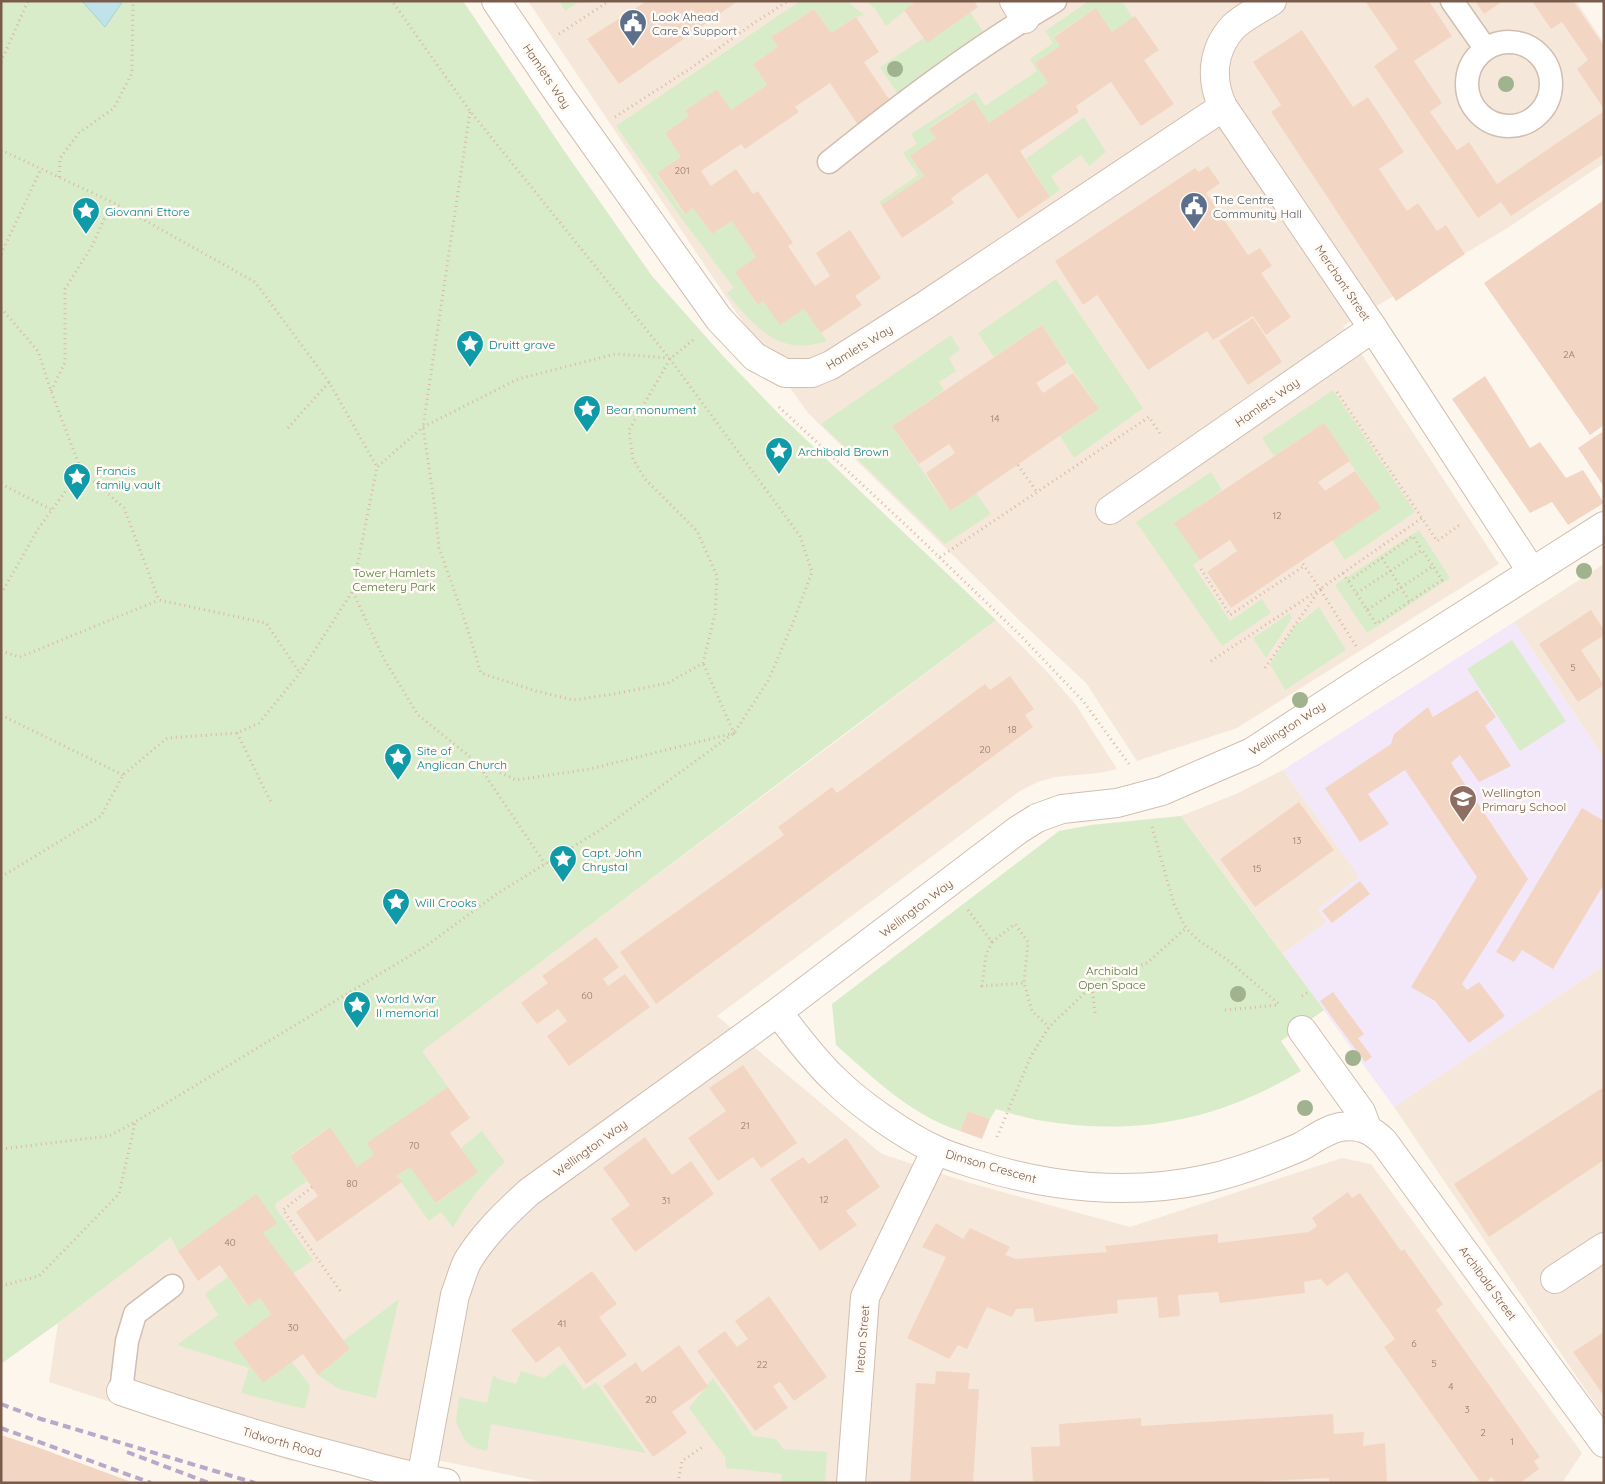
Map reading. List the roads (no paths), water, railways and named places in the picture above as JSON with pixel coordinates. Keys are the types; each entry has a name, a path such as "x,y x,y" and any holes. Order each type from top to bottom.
{"street":[{"name":"Hamlets Way","path":"496,1 588,136 725,326 755,357 785,373 812,373 832,365 924,306 1223,106"},
{"name":"Merchant Street","path":"1272,1 1235,26 1225,38 1217,58 1214,75 1216,90 1223,106 1373,328 1532,572"},
{"name":"Hamlets Way","path":"1110,510 1373,328"},
{"name":"Wellington Way","path":"434,1481 455,1295 466,1264 477,1247 503,1216 529,1192 778,1012 1010,836 1037,818 1062,809 1117,803 1162,791 1258,749 1373,673 1604,526"},
{"name":"Dimson Crescent","path":"778,1012 834,1080 866,1106 936,1150 984,1167 1018,1176 1095,1188 1167,1186 1237,1171 1302,1145 1324,1132 1339,1127 1367,1128"},
{"path":"1302,1030 1361,1112 1367,1128"},
{"name":"Archibald Street","path":"1367,1128 1384,1142 1604,1443"},
{"name":"Ireton Street","path":"851,1483 865,1297 936,1150"},
{"path":"1555,1280 1604,1247"},
{"name":"Tidworth Road","path":"121,1391 281,1442 434,1481"}],"lane":[{"path":"828,162 1019,10 1055,1"},
{"path":"1452,1 1485,48"},
{"path":"121,1391 127,1341 134,1314 172,1286"}],"water":[{"path":"82,1 123,1 105,27"}],"railway":[{"path":"1,1404 43,1420"},
{"path":"38,1418 255,1483"},
{"path":"1,1428 151,1483"},
{"path":"127,1452 209,1483"}],"place":[{"name":"Look Ahead Care & Support","path":"633,47"},
{"name":"The Centre Community Hall","path":"1194,230"},
{"name":"Giovanni Ettore","path":"86,235"},
{"name":"Druitt grave","path":"470,368"},
{"name":"Bear monument","path":"587,433"},
{"name":"Archibald Brown","path":"779,475"},
{"name":"Francis family vault","path":"77,501"},
{"name":"Site of Anglican Church","path":"398,781"},
{"name":"Wellington Primary School","path":"1463,823"},
{"name":"Capt. John Chrystal","path":"563,883"},
{"name":"Will Crooks","path":"396,926"},
{"name":"World War II memorial","path":"357,1029"}],"park label":[{"name":"Tower Hamlets Cemetery Park","path":"394,579"},
{"name":"Archibald Open Space","path":"1112,977"}]}
